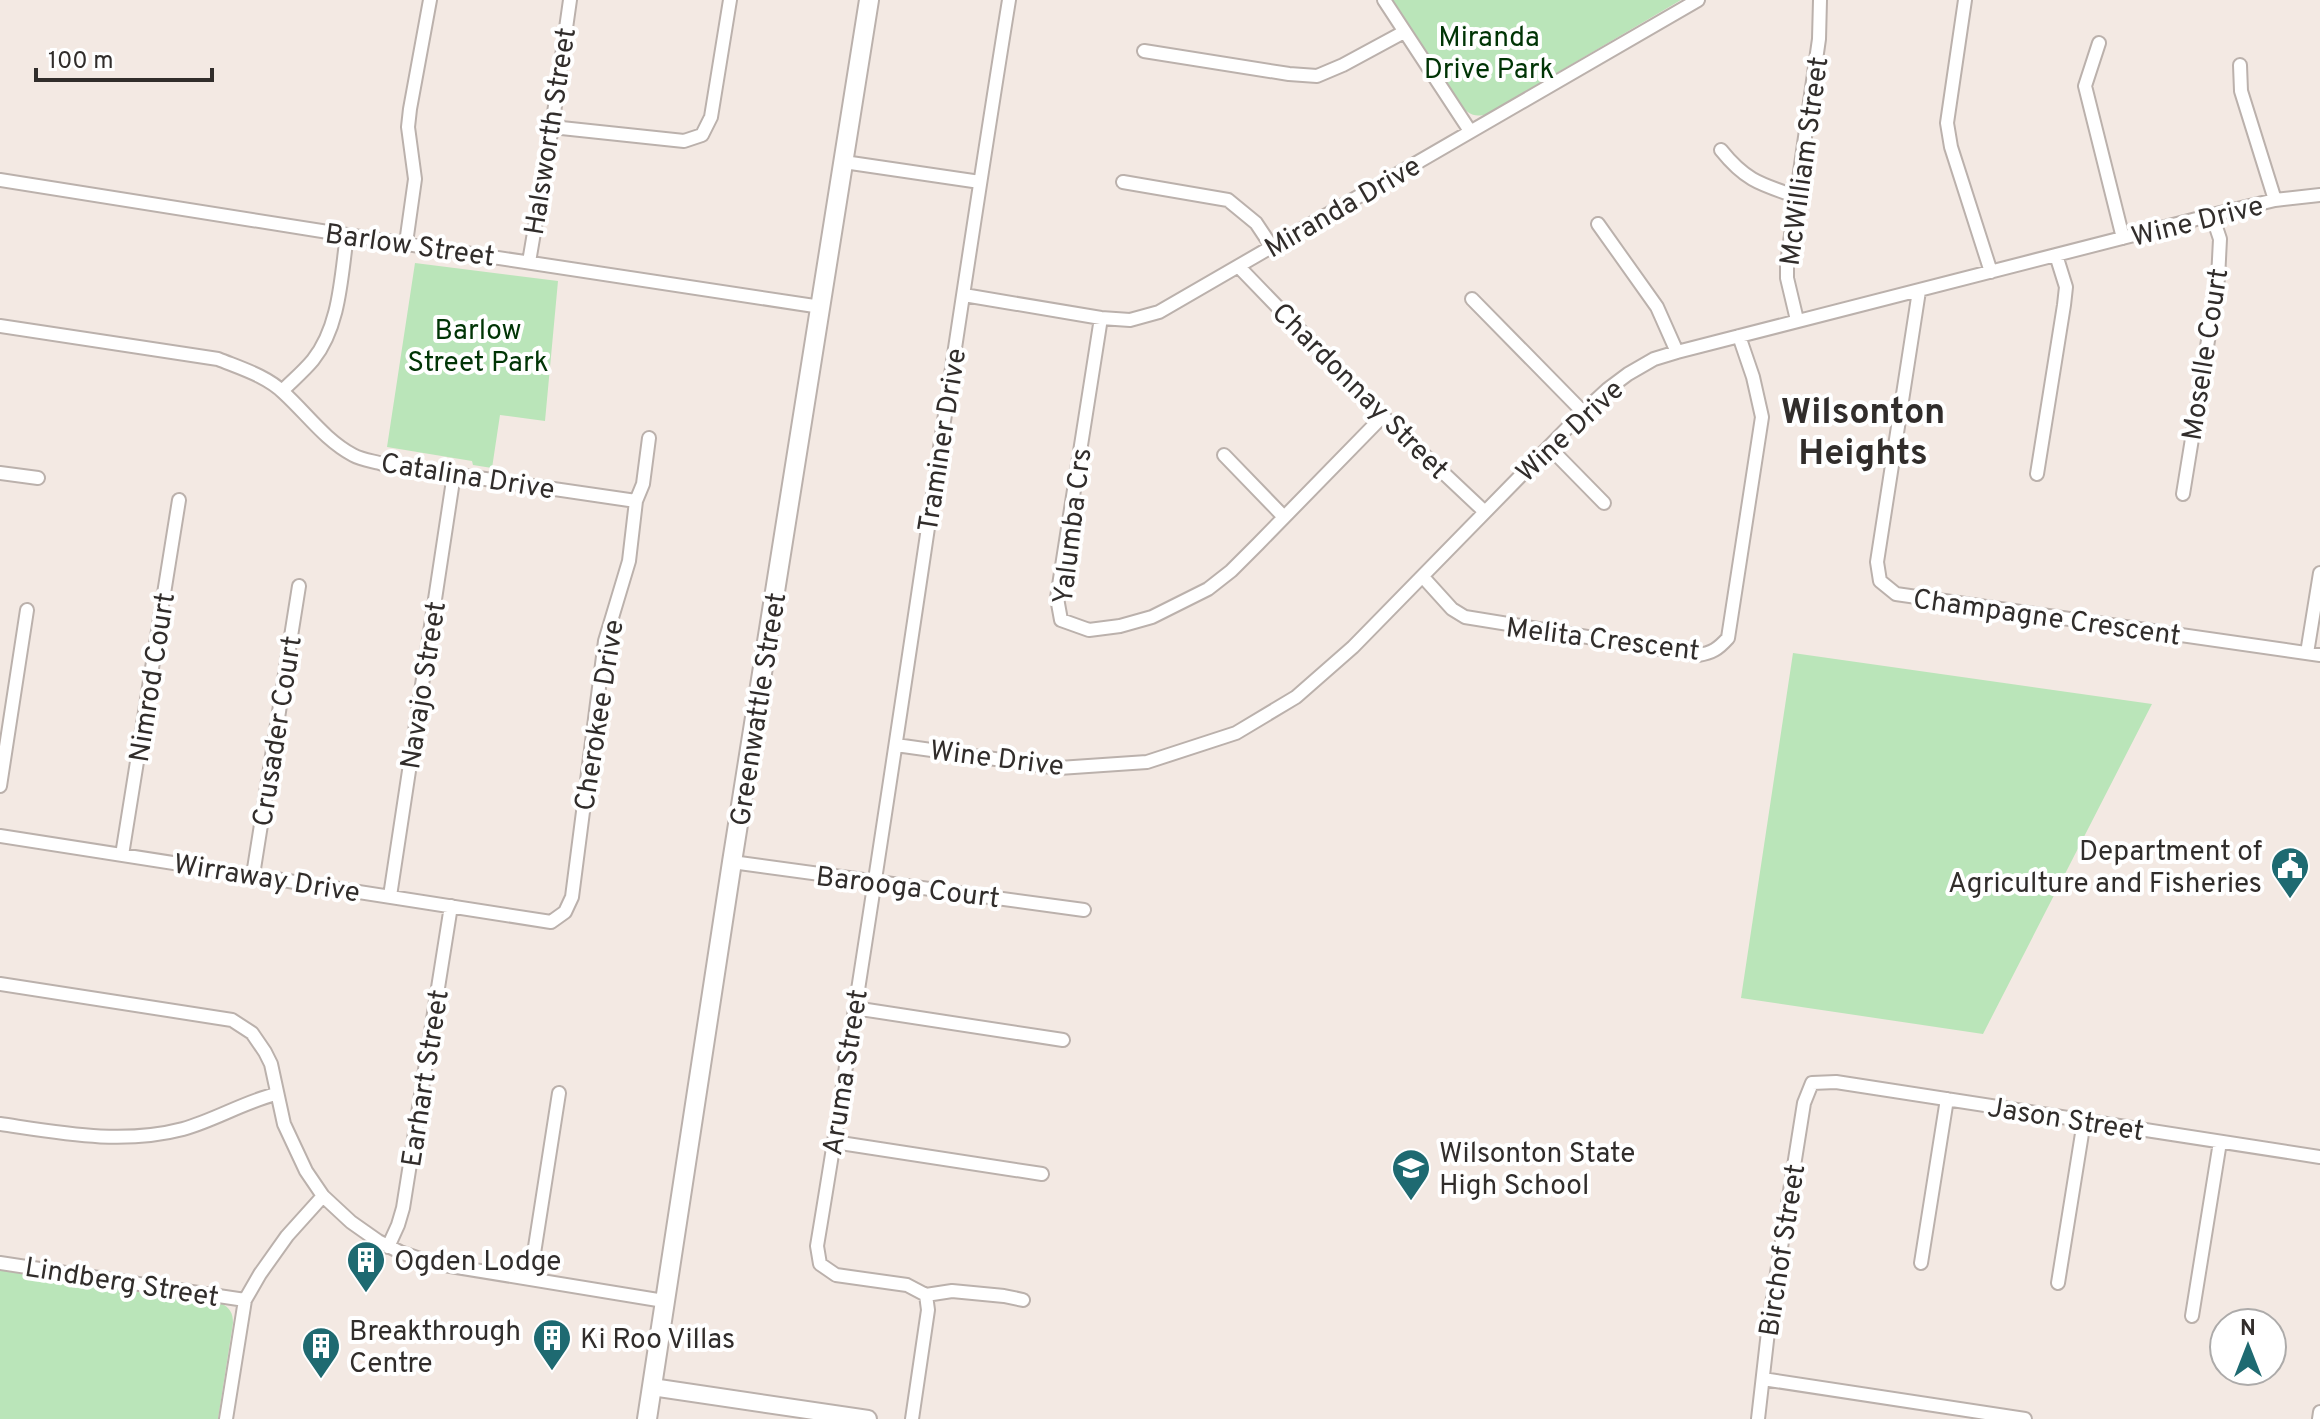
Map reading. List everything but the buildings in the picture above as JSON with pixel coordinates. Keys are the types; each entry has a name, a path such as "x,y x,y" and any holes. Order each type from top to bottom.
{"main road":[{"name":"Greenwattle Street","path":"647,1419 869,0"}],"street":[{"path":"406,243 415,179 408,127 430,0"},
{"name":"Halsworth Street","path":"529,262 570,0"},
{"path":"552,127 684,141 702,135 711,117 730,0"},
{"name":"Traminer Drive","path":"874,881 1009,0"},
{"path":"1384,0 1470,131"},
{"name":"Miranda Drive","path":"964,295 1101,318 1130,320 1159,312 1698,0"},
{"name":"McWilliam Street","path":"1797,320 1787,278 1787,263 1819,39 1820,0"},
{"path":"1965,0 1947,123 1951,147 1991,272"},
{"path":"1144,51 1317,76 1404,32"},
{"path":"2099,43 2085,86 2123,238"},
{"path":"2240,65 2241,91 2275,200"},
{"path":"1721,150 1735,168 1749,178 1795,196"},
{"path":"844,162 980,182"},
{"name":"Barlow Street","path":"0,180 821,307"},
{"path":"1123,182 1228,200 1256,223 1272,247"},
{"name":"Wine Drive","path":"896,745 1059,768 1147,762 1236,733 1296,697 1353,647 1583,412 1628,374 1654,359 2212,215 2275,200 2320,195"},
{"name":"Moselle Court","path":"2183,494 2218,279 2220,239 2212,215"},
{"path":"1598,224 1657,307 1677,352"},
{"path":"282,391 314,359 327,337 334,316 347,235"},
{"path":"2037,474 2066,287 2056,255"},
{"name":"Chardonnay Street","path":"1239,267 1383,416 1485,512"},
{"name":"Champagne Crescent","path":"1919,291 1877,562 1880,581 1896,594 2314,654"},
{"path":"1472,299 1583,412"},
{"name":"Yalumba Crs","path":"1101,318 1057,598 1061,620 1089,630 1152,617 1208,589 1231,571 1383,416"},
{"name":"Catalina Drive","path":"0,326 218,359 249,371 282,391 316,427 356,457 383,464 636,501"},
{"name":"Melita Crescent","path":"1423,577 1452,609 1474,620 1698,655 1720,648 1728,638 1762,417 1739,336"},
{"name":"Cherokee Drive","path":"534,920 551,922 565,912 572,897 605,641 629,561 636,501 643,484 649,438"},
{"path":"1549,447 1604,503"},
{"path":"1224,455 1284,517"},
{"path":"0,473 38,478"},
{"name":"Navajo Street","path":"390,896 454,474"},
{"name":"Nimrod Court","path":"122,855 179,500"},
{"path":"2314,654 2320,573"},
{"name":"Crusader Court","path":"253,875 299,586"},
{"path":"0,786 27,610"},
{"name":"Wirraway Drive","path":"0,836 534,920"},
{"name":"Barooga Court","path":"732,862 1084,910"},
{"name":"Aruma Street","path":"874,881 817,1246 820,1264 836,1275 907,1285 926,1295"},
{"name":"Earhart Street","path":"388,1247 403,1208 451,906"},
{"path":"0,984 232,1020 252,1033 271,1064 284,1124 306,1171 323,1196 351,1222 388,1247 432,1263 664,1301"},
{"path":"854,1008 1063,1040"},
{"name":"Jason Street","path":"1812,1083 1836,1082 2320,1157"},
{"name":"Birchof Street","path":"1758,1419 1769,1323 1804,1103 1812,1083"},
{"path":"530,1279 559,1093"},
{"path":"0,1124 87,1137 157,1134 210,1120 276,1094"},
{"path":"1921,1263 1947,1099"},
{"path":"2058,1283 2084,1121"},
{"path":"834,1142 1042,1174"},
{"path":"2192,1316 2220,1142"},
{"path":"226,1419 245,1300 287,1236 323,1196"},
{"name":"Lindberg Street","path":"0,1263 245,1300"},
{"path":"912,1419 928,1310 926,1295 952,1291 1023,1300"},
{"path":"1763,1379 2025,1419"},
{"path":"652,1387 868,1419"},
{"path":"2319,1419 2320,1412"}],"green space":[{"name":"Miranda Drive Park","path":"1392,0 1681,0 1487,114 1478,116 1469,113 1460,104"},
{"name":"Barlow Street Park","path":"415,263 558,281 545,421 500,415 492,468 473,465 472,461 387,447"},
{"path":"1793,653 2152,704 1983,1034 1741,998"},
{"path":"0,1269 224,1305 230,1311 233,1323 218,1419 0,1419"}],"place":[{"name":"Department of Agriculture and Fisheries","path":"2290,900"},
{"name":"Wilsonton State High School","path":"1411,1202"},
{"name":"Ogden Lodge","path":"366,1294"},
{"name":"Ki Roo Villas","path":"552,1372"},
{"name":"Breakthrough Centre","path":"321,1380"}],"district":[{"name":"Wilsonton Heights","path":"1863,430"}]}
